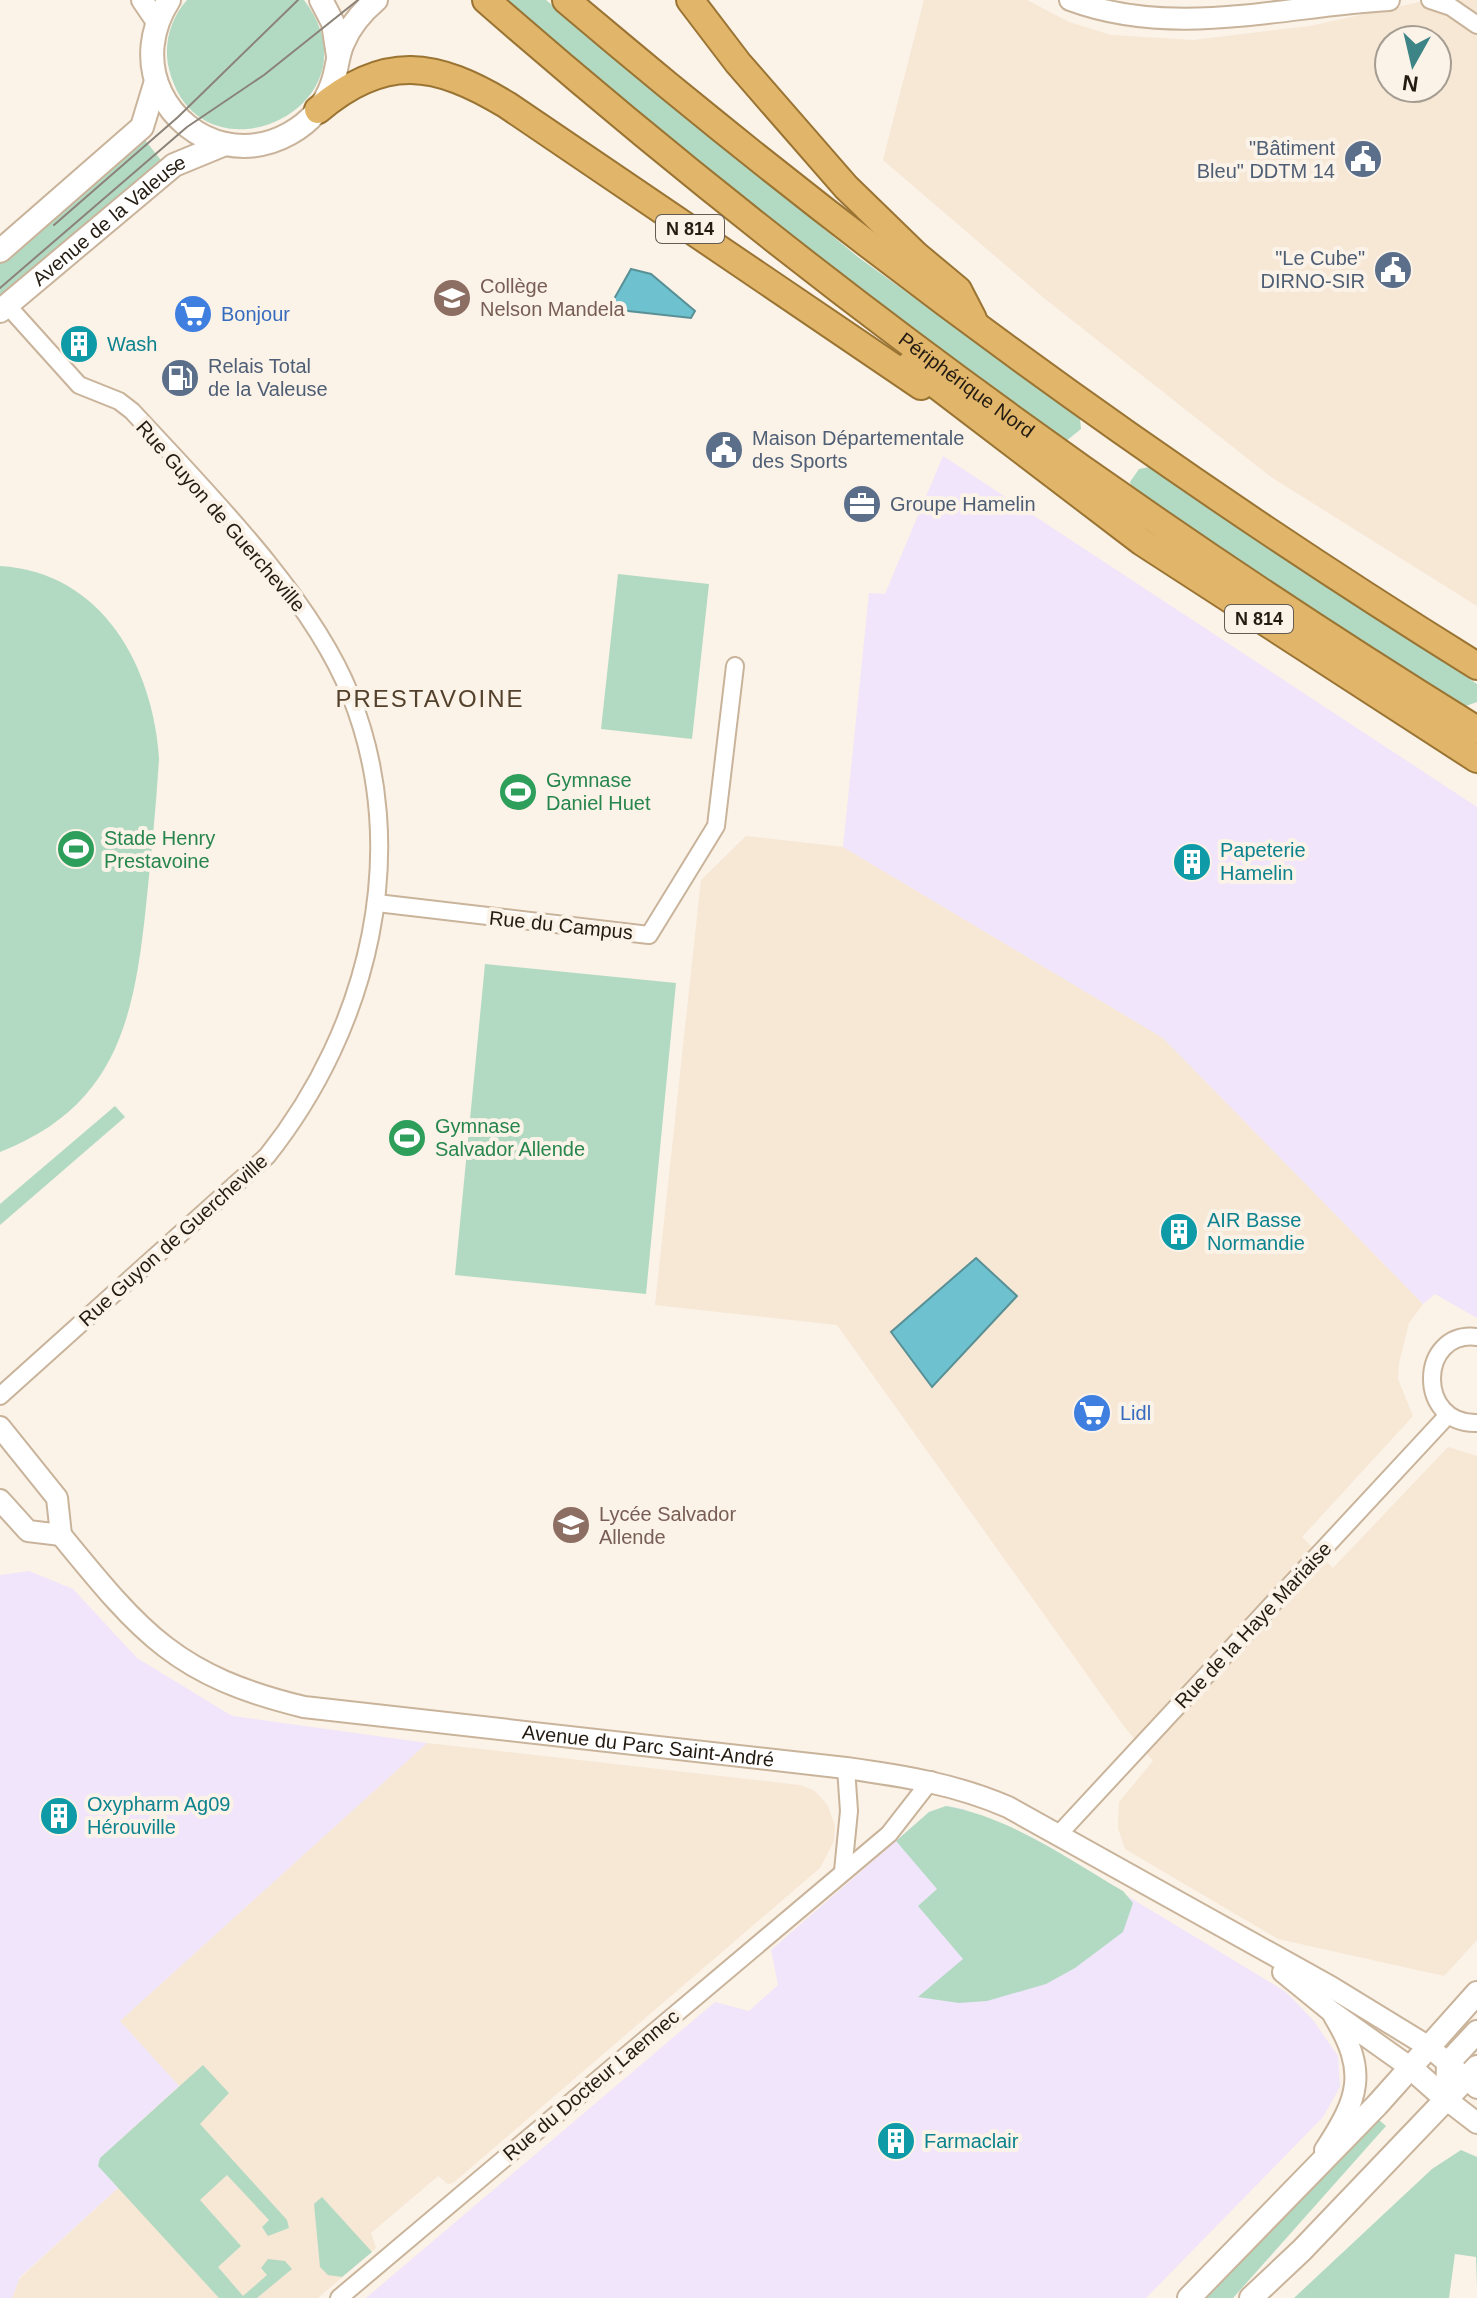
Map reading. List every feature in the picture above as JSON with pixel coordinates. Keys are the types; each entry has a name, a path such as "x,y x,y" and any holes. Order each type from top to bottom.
{"highway":[{"name":"Périphérique Nord","path":"486,0 603,102 855,301 1106,488 1477,730"},
{"path":"566,0 842,225 976,326 1286,544 1477,666"},
{"path":"699,6 766,97 870,213 958,290 976,326"},
{"name":"N 814","path":"318,110 338,93 365,78 405,68 442,73 484,91 1046,471"},
{"name":"N 814","path":"603,102 621,139 1046,471 1142,542 1477,759"}],"main road":[{"path":"169,0 157,22 152,51 156,81 165,101 187,127 225,144 253,146 278,140 301,127 318,110 332,85 338,57 352,26 376,0"},
{"path":"321,0 333,23 338,57"},
{"path":"0,251 142,127 156,81"},
{"name":"Avenue de la Valeuse","path":"4,308 174,165 225,144"},
{"path":"1189,2298 1411,2068 1477,1993"},
{"path":"1447,2100 1448,2063 1477,2032"},
{"path":"1411,2068 1447,2100"},
{"path":"1251,2298 1447,2100 1473,2078"}],"street":[{"path":"142,0 157,22"},
{"path":"1070,0 1126,16 1168,20 1257,15 1352,1 1389,0"},
{"path":"1430,0 1451,7 1477,25"},
{"path":"1465,0 1477,16"},
{"name":"Rue Guyon de Guercheville","path":"0,1396 267,1156 293,1124 338,1044 368,953 377,903 378,834 368,751 350,693 314,626 291,592 132,411 119,401 79,385 4,308"},
{"name":"Rue du Campus","path":"377,903 649,935 716,826 735,666"},
{"path":"1477,1337 1456,1340 1434,1361 1431,1390 1448,1415 1459,1421 1477,1423"},
{"name":"Rue de la Haye Mariaise","path":"1058,1835 1448,1415"},
{"path":"0,1427 57,1498 61,1535 14,1526"},
{"path":"14,1526 43,1529 54,1522 57,1498"},
{"path":"0,1500 14,1526"},
{"name":"Avenue du Parc Saint-André","path":"61,1535 124,1611 159,1644 196,1670 264,1697 317,1708 931,1780 1008,1807 1256,1948"},
{"path":"843,1871 849,1811 846,1768"},
{"name":"Rue du Docteur Laennec","path":"339,2298 889,1834 931,1780"},
{"path":"1256,1948 1332,2012 1411,2068"},
{"path":"1256,1948 1331,1987 1473,2078"},
{"path":"1312,2169 1347,2114 1356,2084 1355,2057 1332,2012"},
{"path":"1447,2100 1477,2123"}],"shaded area":[{"path":"924,0 1027,0 1069,22 1111,35 1193,40 1310,26 1429,0 1477,0 1477,606 1271,477 1044,298 883,160"},
{"name":"Papeterie Hamelin","path":"943,456 1477,807 1477,1318 1435,1294 1423,1304 1163,1038 843,847 869,593 885,594"},
{"path":"746,836 843,847 1163,1038 1423,1304 1409,1323 1399,1363 1398,1379 1413,1416 1302,1537 1333,1568 1448,1447 1477,1456 1477,1940 1444,1976 1278,1939 1125,1849 1118,1828 1119,1802 1153,1761 1123,1725 837,1325 655,1305 701,880"},
{"path":"29,1571 73,1589 137,1658 232,1716 427,1743 120,2021 179,2086 100,2158 98,2166 118,2188 20,2277 12,2298 0,2298 0,1575"},
{"path":"427,1743 800,1785 815,1791 828,1806 835,1826 834,1841 820,1868 453,2183 448,2184 438,2176 371,2233 376,2248 318,2298 12,2298 20,2278 118,2188 100,2158 179,2086 120,2021"},
{"path":"946,1806 963,1809 1025,1834 1286,1992 1313,2020 1338,2056 1340,2087 1323,2117 1146,2298 366,2298 715,2002 749,2011 778,1985 771,1950 929,1812"}],"green space":[{"path":"187,0 304,0 323,39 321,73 305,101 278,120 246,129 214,125 187,105 169,69 167,51 172,24"},
{"path":"507,0 546,0 858,257 1080,418 1081,429 1065,442 870,299 670,139"},
{"path":"141,135 164,164 119,196 0,300 0,264 128,153"},
{"path":"1150,467 1477,684 1477,702 1466,706 1343,631 1132,489 1130,482 1139,469"},
{"name":"Stade Henry Prestavoine","path":"0,566 36,572 67,586 94,605 116,630 133,659 146,691 155,725 159,759 152,851 135,986 112,1054 94,1084 70,1110 39,1133 0,1152"},
{"path":"618,574 709,584 692,739 601,729"},
{"path":"485,964 676,983 646,1294 455,1275"},
{"path":"115,1106 125,1117 0,1225 0,1204"},
{"path":"946,1806 970,1811 1016,1829 1123,1891 1133,1903 1123,1932 1075,1968 1046,1984 987,2001 959,2003 918,1997 963,1959 918,1906 937,1889 896,1841 929,1812"},
{"path":"203,2065 229,2093 200,2124 287,2220 289,2228 268,2236 262,2227 269,2220 227,2175 200,2200 241,2246 218,2267 243,2296 267,2275 261,2268 268,2259 285,2261 292,2269 257,2298 219,2298 98,2166 100,2158"},
{"path":"1379,2120 1386,2126 1233,2298 1206,2298"},
{"path":"1461,2150 1477,2157 1477,2287 1476,2257 1455,2254 1449,2298 1294,2298 1432,2169"},
{"path":"322,2197 372,2252 342,2277 328,2275 320,2267 314,2204"}],"water":[{"path":"631,269 651,274 695,311 691,318 619,310 614,299"},
{"path":"976,1258 1017,1296 932,1387 891,1332"}],"tram line":[{"path":"54,225 178,117 298,0"},
{"path":"0,288 187,127 264,75 358,0"}],"place":[{"name":"\"Bâtiment Bleu\" DDTM 14","path":"1363,159"},
{"name":"\"Le Cube\" DIRNO-SIR","path":"1393,270"},
{"name":"Collège Nelson Mandela","path":"452,298"},
{"name":"Bonjour","path":"193,314"},
{"name":"Wash","path":"79,344"},
{"name":"Relais Total de la Valeuse","path":"180,378"},
{"name":"Maison Départementale des Sports","path":"724,450"},
{"name":"Groupe Hamelin","path":"862,504"},
{"name":"Gymnase Daniel Huet","path":"518,792"},
{"name":"Stade Henry Prestavoine","path":"76,849"},
{"name":"Papeterie Hamelin","path":"1192,862"},
{"name":"Gymnase Salvador Allende","path":"407,1138"},
{"name":"AIR Basse Normandie","path":"1179,1232"},
{"name":"Lidl","path":"1092,1413"},
{"name":"Lycée Salvador Allende","path":"571,1525"},
{"name":"Oxypharm Ag09 Hérouville","path":"59,1816"},
{"name":"Farmaclair","path":"896,2141"}],"district":[{"name":"PRESTAVOINE","path":"430,699"}]}
